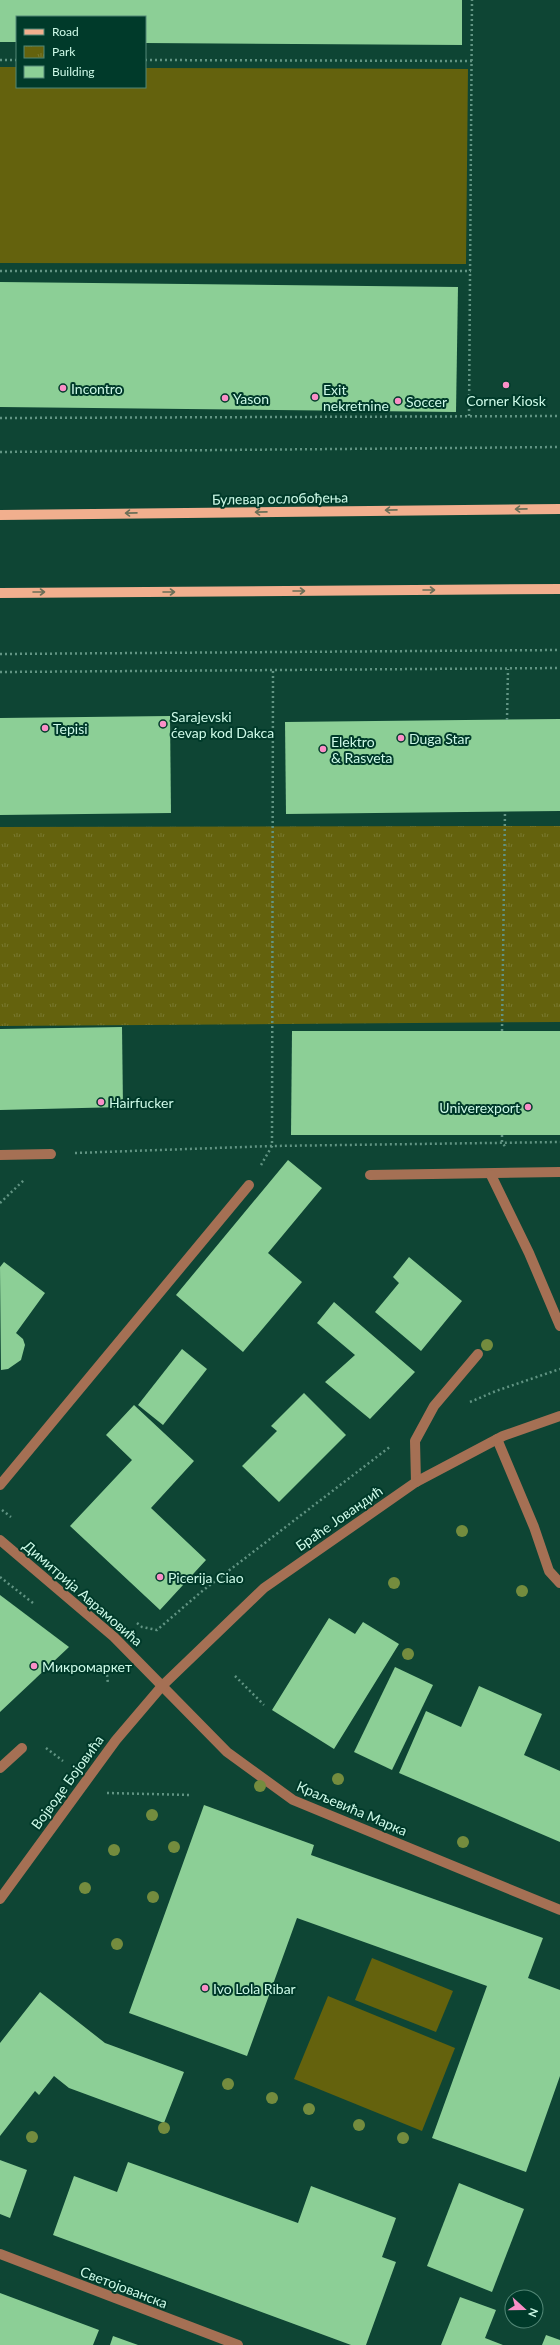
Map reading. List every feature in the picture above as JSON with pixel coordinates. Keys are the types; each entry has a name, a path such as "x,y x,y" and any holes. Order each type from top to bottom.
{"main road":[{"name":"Булевар ослобођења","path":"0,515 560,508"},
{"path":"0,593 560,590"}],"street":[{"path":"0,1156 51,1154"},
{"path":"370,1175 491,1175 521,1172 560,1172"},
{"path":"491,1175 529,1253 560,1326"},
{"path":"0,1485 249,1184"},
{"path":"416,1482 415,1441 434,1406 478,1354"},
{"name":"Браће Јовандић","path":"162,1686 264,1588 416,1482 497,1439 560,1416"},
{"path":"497,1439 534,1527 549,1571 560,1583"},
{"name":"Димитрија Аврамовића","path":"0,1540 114,1637 162,1686"},
{"name":"Војводе Бојовића","path":"0,1899 102,1756 162,1686"},
{"name":"Краљевића Марка","path":"162,1686 227,1752 293,1800 560,1910"},
{"path":"0,1768 22,1748"},
{"name":"Светојованска","path":"0,2254 238,2345"}],"path":[{"path":"469,416 472,0"},
{"path":"0,60 16,60"},
{"path":"146,60 472,61"},
{"path":"0,271 470,272"},
{"path":"0,418 560,416"},
{"path":"0,452 560,446"},
{"path":"0,654 560,650"},
{"path":"0,672 560,668"},
{"path":"272,1146 273,669"},
{"path":"507,720 508,669"},
{"path":"502,1031 505,811"},
{"path":"502,1135 502,1142"},
{"path":"0,1203 51,1154 272,1146 560,1142"},
{"path":"467,1403 496,1391 560,1369"},
{"path":"130,1618 142,1627 157,1630 201,1592 392,1445"},
{"path":"235,1676 264,1705"},
{"path":"104,1793 191,1795"}],"green space":[{"path":"0,67 16,67 16,88 146,88 146,68 468,69 466,264 0,263"},
{"path":"560,826 560,1022 0,1026 0,827"},
{"path":"372,1958 453,1991 436,2032 355,2000"},
{"path":"328,1996 455,2048 422,2131 294,2079"}],"building":[{"path":"0,0 462,0 462,45 146,43 146,16 16,16 16,42 0,42"},
{"path":"0,282 458,287 456,412 0,407"},
{"path":"170,716 171,813 0,815 0,718"},
{"path":"560,719 560,811 286,814 285,722"},
{"path":"122,1027 123,1107 0,1110 0,1029"},
{"path":"292,1031 560,1031 560,1135 291,1135"},
{"path":"288,1160 322,1188 268,1253 302,1282 243,1352 176,1295"},
{"path":"409,1257 462,1301 421,1351 375,1312 399,1283 393,1277"},
{"path":"4,1262 45,1293 16,1333 23,1339 25,1345 21,1360 8,1369 1,1370 0,1267"},
{"path":"334,1302 415,1372 370,1419 325,1382 355,1355 317,1323"},
{"path":"182,1349 207,1369 163,1425 138,1405"},
{"path":"304,1393 346,1435 279,1502 242,1466 277,1431 271,1426"},
{"path":"134,1405 194,1461 151,1508 206,1560 160,1610 70,1526 132,1460 106,1435"},
{"path":"0,1595 69,1647 0,1712"},
{"path":"329,1618 355,1634 363,1622 399,1644 334,1749 272,1710"},
{"path":"395,1667 433,1685 392,1770 354,1752"},
{"path":"479,1686 542,1714 524,1755 560,1771 560,1842 399,1773 426,1711 461,1727"},
{"name":"Ivo Lola Ribar","path":"204,1805 314,1845 311,1855 543,1938 528,1978 560,1990 560,2076 526,2172 432,2138 487,1986 297,1918 247,2056 129,2013"},
{"path":"40,1992 105,2043 184,2072 164,2123 69,2088 54,2076 39,2095 35,2091 0,2136 0,2043"},
{"path":"0,2160 27,2170 10,2218 0,2214"},
{"path":"128,2162 298,2223 311,2186 396,2218 382,2257 396,2262 366,2345 351,2345 53,2235 74,2176 117,2192"},
{"path":"459,2183 524,2209 492,2292 427,2266"},
{"path":"0,2293 99,2330 93,2345 0,2345"},
{"path":"460,2297 496,2310 485,2338 503,2345 441,2345"},
{"path":"546,2335 560,2340 560,2345 542,2345"},
{"path":"113,2336 138,2345 110,2345"}],"place":[{"name":"Corner Kiosk","path":"506,385"},
{"name":"Incontro","path":"63,388"},
{"name":"Exit nekretnine","path":"315,397"},
{"name":"Yason","path":"225,398"},
{"name":"Soccer","path":"398,401"},
{"name":"Sarajevski ćevap kod Dakca","path":"163,724"},
{"name":"Tepisi","path":"45,728"},
{"name":"Duga Star","path":"401,738"},
{"name":"Elektro & Rasveta","path":"323,749"},
{"name":"Hairfucker","path":"101,1102"},
{"name":"Univerexport","path":"528,1107"},
{"name":"Picerija Ciao","path":"160,1577"},
{"name":"Микромаркет","path":"34,1666"},
{"name":"Ivo Lola Ribar","path":"205,1988"}]}
